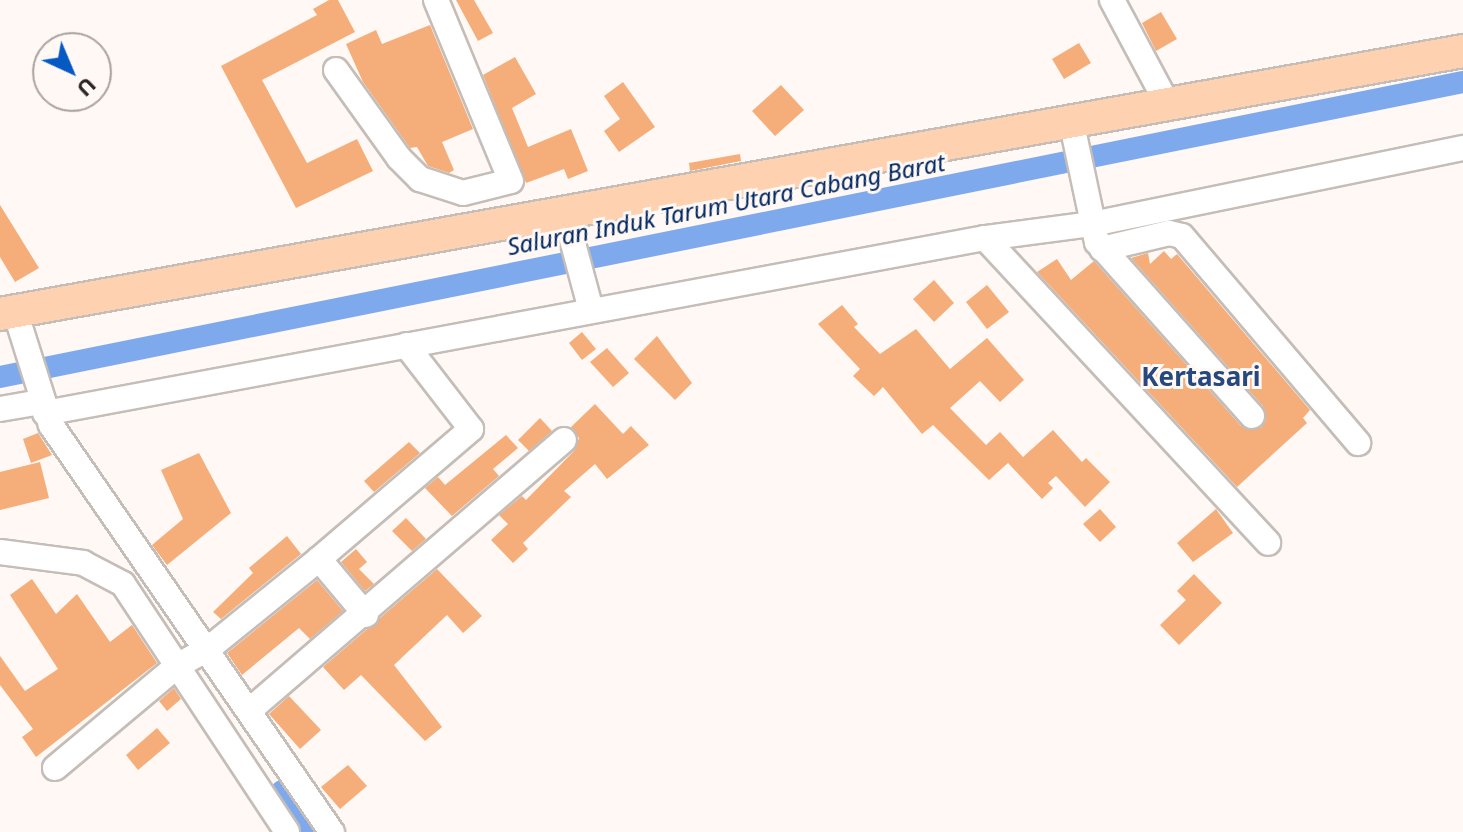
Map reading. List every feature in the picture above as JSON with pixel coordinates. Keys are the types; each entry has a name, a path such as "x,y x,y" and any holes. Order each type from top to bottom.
{"main road":[{"path":"12,319 475,224 569,223 1073,128 1166,101 1463,51"}],"street":[{"path":"336,70 413,174 464,195 512,179 436,0"},
{"path":"1112,0 1166,101"},
{"path":"1073,128 1091,217 1102,249 1252,416"},
{"path":"0,409 43,407 406,345 589,303 985,238 1463,148"},
{"path":"464,195 475,224"},
{"path":"569,223 589,303"},
{"path":"1102,249 1169,233 1182,236 1358,443"},
{"path":"985,238 1268,543"},
{"path":"12,319 43,407 145,584 192,657 287,832"},
{"path":"55,768 319,559 471,429 406,345"},
{"path":"250,710 366,615 564,440"},
{"path":"0,552 83,563 145,584 192,657 250,710 332,832"},
{"path":"319,559 366,615"}],"building":[{"path":"329,0 338,0 355,32 262,80 307,163 357,139 373,171 296,208 221,66 317,15 313,9"},
{"path":"456,0 474,0 493,33 478,41"},
{"path":"1161,12 1177,39 1156,51 1142,23"},
{"path":"430,25 473,129 442,142 454,170 449,173 428,166 417,147 410,148 363,82 346,44 376,30 382,44"},
{"path":"1079,43 1091,63 1064,79 1052,59"},
{"path":"515,57 536,94 512,108 528,147 571,129 588,171 568,179 564,169 526,183 483,75"},
{"path":"623,82 655,127 619,152 604,131 620,119 604,96"},
{"path":"781,85 804,110 775,136 752,111"},
{"path":"740,154 741,161 690,171 689,163"},
{"path":"0,205 39,268 15,282 0,257"},
{"path":"1164,251 1171,259 1177,254 1310,410 1303,418 1307,423 1237,487 1037,272 1057,259 1071,280 1094,261 1241,426 1261,428 1266,420 1263,406 1131,258 1148,253 1150,264"},
{"path":"934,280 954,303 934,322 913,299"},
{"path":"987,285 1009,312 987,329 966,302"},
{"path":"842,305 858,324 854,327 880,354 916,329 950,369 987,338 1024,380 1000,402 980,381 950,408 986,445 1000,432 1023,457 1053,430 1082,462 1086,458 1110,482 1085,507 1056,476 1048,483 1053,488 1042,499 1008,463 989,480 933,425 922,434 883,387 874,396 853,376 860,369 818,324"},
{"path":"582,332 596,349 582,360 569,343"},
{"path":"657,336 692,383 675,400 634,359"},
{"path":"607,348 629,373 613,387 590,362"},
{"path":"595,404 623,434 631,426 649,445 607,479 595,464 564,491 571,497 523,543 528,549 513,563 491,540 508,524 499,515 522,496 526,500 574,451 579,438 571,427"},
{"path":"540,418 552,431 529,451 518,440"},
{"path":"38,433 52,455 31,463 23,439"},
{"path":"506,435 518,448 493,469 499,476 452,516 425,488 438,477 445,485"},
{"path":"409,442 420,453 374,492 364,481"},
{"path":"199,453 231,513 167,565 152,545 183,519 161,470"},
{"path":"40,462 49,498 0,510 0,472"},
{"path":"1100,509 1116,527 1100,542 1083,524"},
{"path":"1216,509 1233,533 1193,562 1177,543"},
{"path":"406,518 426,539 412,551 392,531"},
{"path":"287,536 301,554 221,619 213,612 253,573 249,568"},
{"path":"356,549 367,562 359,569 374,584 365,591 341,562"},
{"path":"437,569 482,616 463,633 447,615 394,665 442,727 425,741 361,675 344,690 323,667"},
{"path":"1194,574 1222,603 1179,645 1160,625 1186,600 1177,591"},
{"path":"32,579 56,614 77,594 110,642 132,625 157,663 36,757 22,737 33,729 0,685 0,656 25,691 58,669 10,595"},
{"path":"317,580 343,611 310,639 299,628 242,675 227,653"},
{"path":"174,688 181,699 167,711 159,701"},
{"path":"289,696 321,730 300,749 269,714"},
{"path":"157,728 170,743 138,770 126,755"},
{"path":"348,765 367,786 340,809 321,787"}],"waterway":[{"name":"Saluran Induk Tarum Utara Cabang Barat","path":"0,377 1463,82"},
{"path":"282,791 311,832"}],"district":[{"name":"Kertasari","path":"1201,377"}]}
